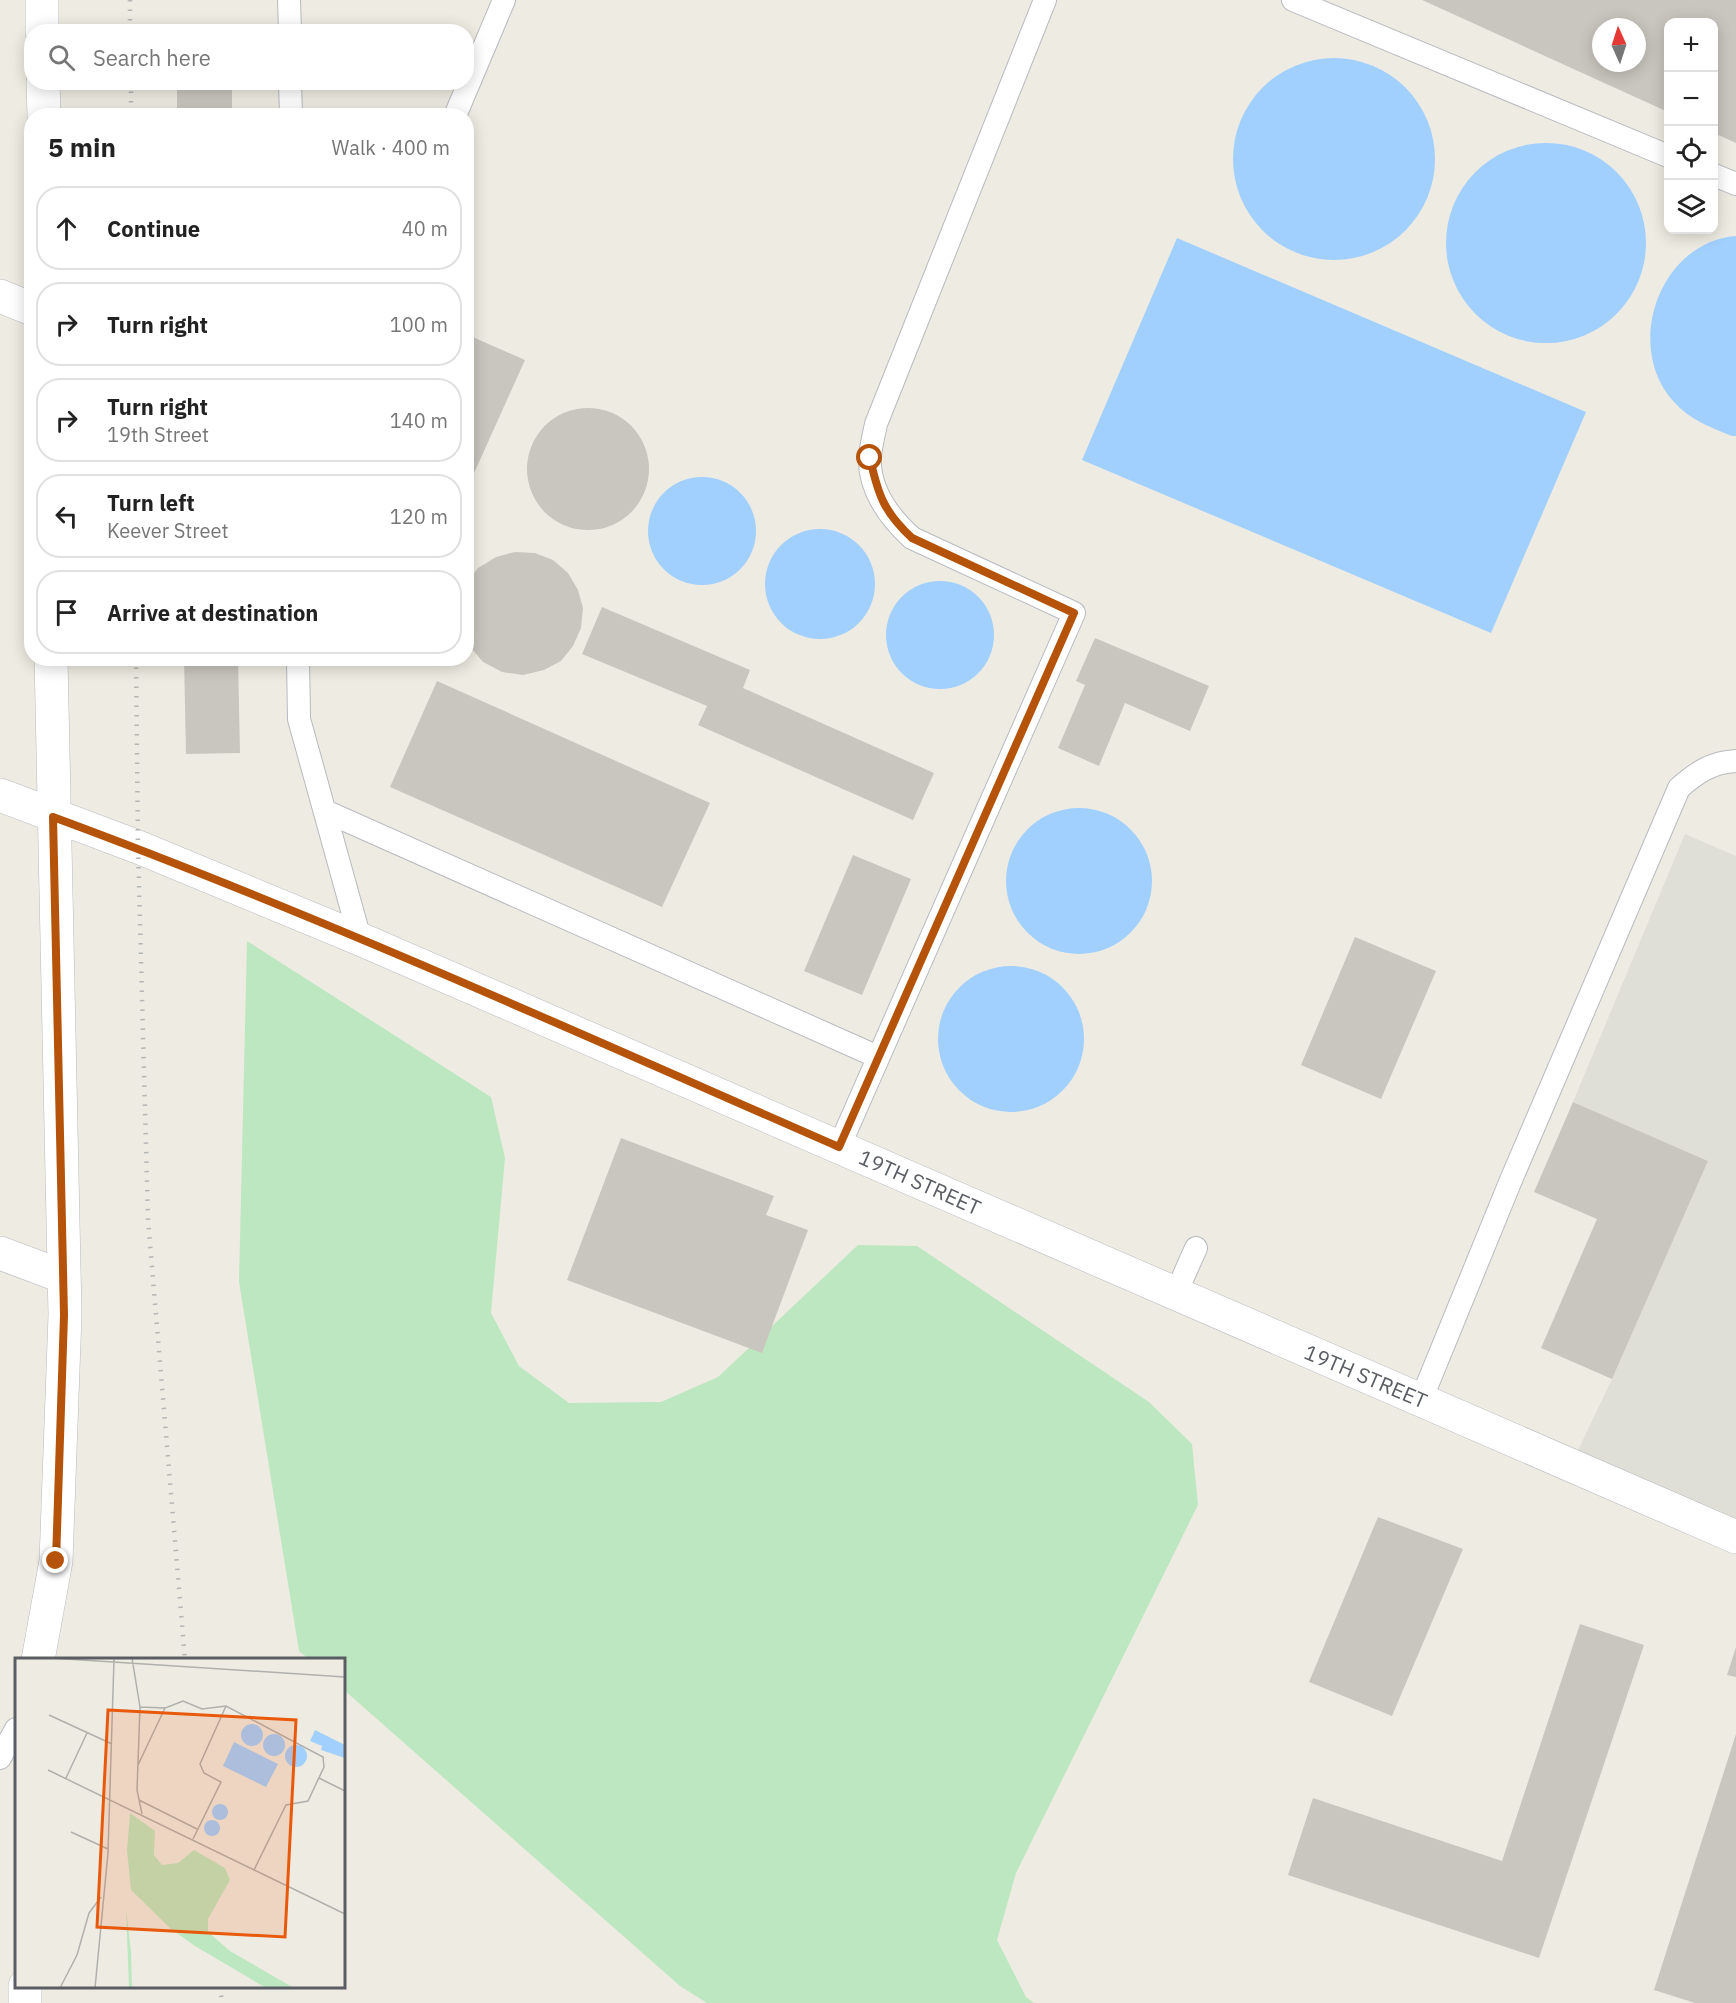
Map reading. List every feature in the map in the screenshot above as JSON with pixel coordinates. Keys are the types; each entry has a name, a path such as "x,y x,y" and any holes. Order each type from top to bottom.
{"street":[{"path":"42,0 42,24"},
{"path":"43,90 44,108"},
{"path":"0,296 24,306"},
{"path":"38,1658 56,1561 64,1277 51,666"},
{"name":"19TH STREET","path":"0,795 53,817 138,847 360,939 1736,1537"},
{"path":"0,1253 64,1277"},
{"path":"25,2003 26,1988"}],"lane":[{"path":"289,0 290,24"},
{"path":"474,71 504,0"},
{"path":"839,1147 1074,613 912,538 892,520 877,493 870,458 876,424 1045,0"},
{"path":"1293,0 1664,154"},
{"path":"290,90 291,108"},
{"path":"458,108 466,90"},
{"path":"1718,177 1736,184"},
{"path":"298,666 299,719 360,939"},
{"path":"1421,1400 1511,1180 1679,788 1698,771 1723,762 1736,761"},
{"path":"325,810 878,1058"},
{"path":"1176,1293 1196,1248"},
{"path":"0,1758 15,1731"}],"shaded area":[{"path":"1685,834 1736,856 1736,1537 1571,1465 1612,1379 1708,1161 1573,1102"}],"green space":[{"path":"247,941 491,1097 505,1158 491,1313 519,1366 569,1403 661,1402 718,1377 858,1245 917,1246 1149,1402 1192,1444 1198,1505 1016,1873 997,1940 1026,1997 1034,2003 707,2003 680,1986 345,1691 345,1658 308,1658 299,1651 239,1282"}],"water":[{"path":"1334,58 1354,60 1381,70 1398,81 1412,95 1427,121 1433,139 1435,159 1433,179 1423,206 1412,223 1398,237 1372,252 1354,258 1334,260 1314,258 1287,248 1270,237 1256,223 1241,197 1235,179 1233,159 1235,139 1245,112 1256,95 1270,81 1296,66 1314,60"},
{"path":"1556,143 1566,144 1593,154 1610,165 1624,179 1639,205 1645,223 1645,263 1635,290 1624,307 1610,321 1593,332 1566,342 1536,343 1526,342 1499,332 1482,321 1468,307 1457,290 1447,263 1446,233 1447,223 1457,196 1468,179 1482,165 1499,154 1526,144"},
{"path":"1736,236 1736,436 1732,436 1694,418 1674,402 1659,379 1651,354 1651,327 1657,301 1669,277 1687,257 1709,243"},
{"path":"1177,238 1586,412 1491,633 1082,460"},
{"path":"702,477 723,481 741,492 752,510 756,531 752,552 741,570 723,581 702,585 681,581 663,570 652,552 648,531 652,510 663,492 681,481"},
{"path":"820,529 841,534 859,545 870,563 875,584 870,605 859,623 841,634 820,639 799,634 781,623 770,605 765,584 770,563 781,545 799,534"},
{"path":"940,581 961,585 978,597 990,614 994,635 990,656 978,673 961,685 940,689 919,685 902,673 890,656 886,635 890,614 902,597 919,585"},
{"path":"1079,808 1107,813 1131,829 1147,853 1152,881 1147,909 1131,933 1107,949 1079,954 1051,949 1027,933 1011,909 1006,881 1011,853 1027,829 1051,813"},
{"path":"1011,966 1039,971 1063,987 1079,1011 1084,1039 1079,1067 1063,1091 1039,1107 1011,1112 983,1107 959,1091 943,1067 938,1039 943,1011 959,987 983,971"}],"building":[{"path":"1422,0 1736,0 1736,143 1718,135 1718,18 1664,18 1664,110"},
{"path":"177,90 232,90 232,108 177,108"},
{"path":"474,338 525,360 474,473"},
{"path":"588,408 611,412 631,426 645,446 649,469 645,492 631,512 611,526 588,530 565,526 545,512 531,492 527,469 531,446 545,426 565,412"},
{"path":"515,552 535,553 553,560 568,573 578,590 583,608 581,628 573,646 561,661 544,670 523,675 502,672 483,662 474,651 474,573 478,568 496,557"},
{"path":"602,607 750,670 743,688 934,773 913,820 698,725 707,706 582,654"},
{"path":"1095,638 1209,686 1190,731 1125,703 1099,766 1058,748 1085,685 1076,681"},
{"path":"184,666 238,666 240,753 186,754"},
{"path":"437,681 710,803 662,907 390,787"},
{"path":"853,855 911,879 862,995 804,971"},
{"path":"1355,937 1436,971 1381,1099 1301,1065"},
{"path":"1573,1102 1708,1161 1612,1379 1541,1348 1597,1219 1534,1192"},
{"path":"621,1138 774,1196 766,1215 808,1230 762,1353 567,1280"},
{"path":"1378,1517 1463,1549 1392,1716 1309,1682"},
{"path":"1580,1624 1644,1645 1539,1958 1288,1875 1313,1798 1502,1861"},
{"path":"1736,1647 1736,1677 1727,1675"},
{"path":"1736,1734 1736,2003 1695,2003 1654,1990"}],"railway":[{"path":"130,0 130,24"},
{"path":"131,90 131,108"},
{"path":"136,666 138,847 148,1220 185,1658"},
{"path":"220,1988 222,2003"}],"route":[{"path":"56,1561 64,1277 53,817 138,847 360,939 839,1147 1074,613 912,538 892,520 877,493 870,458"}]}
